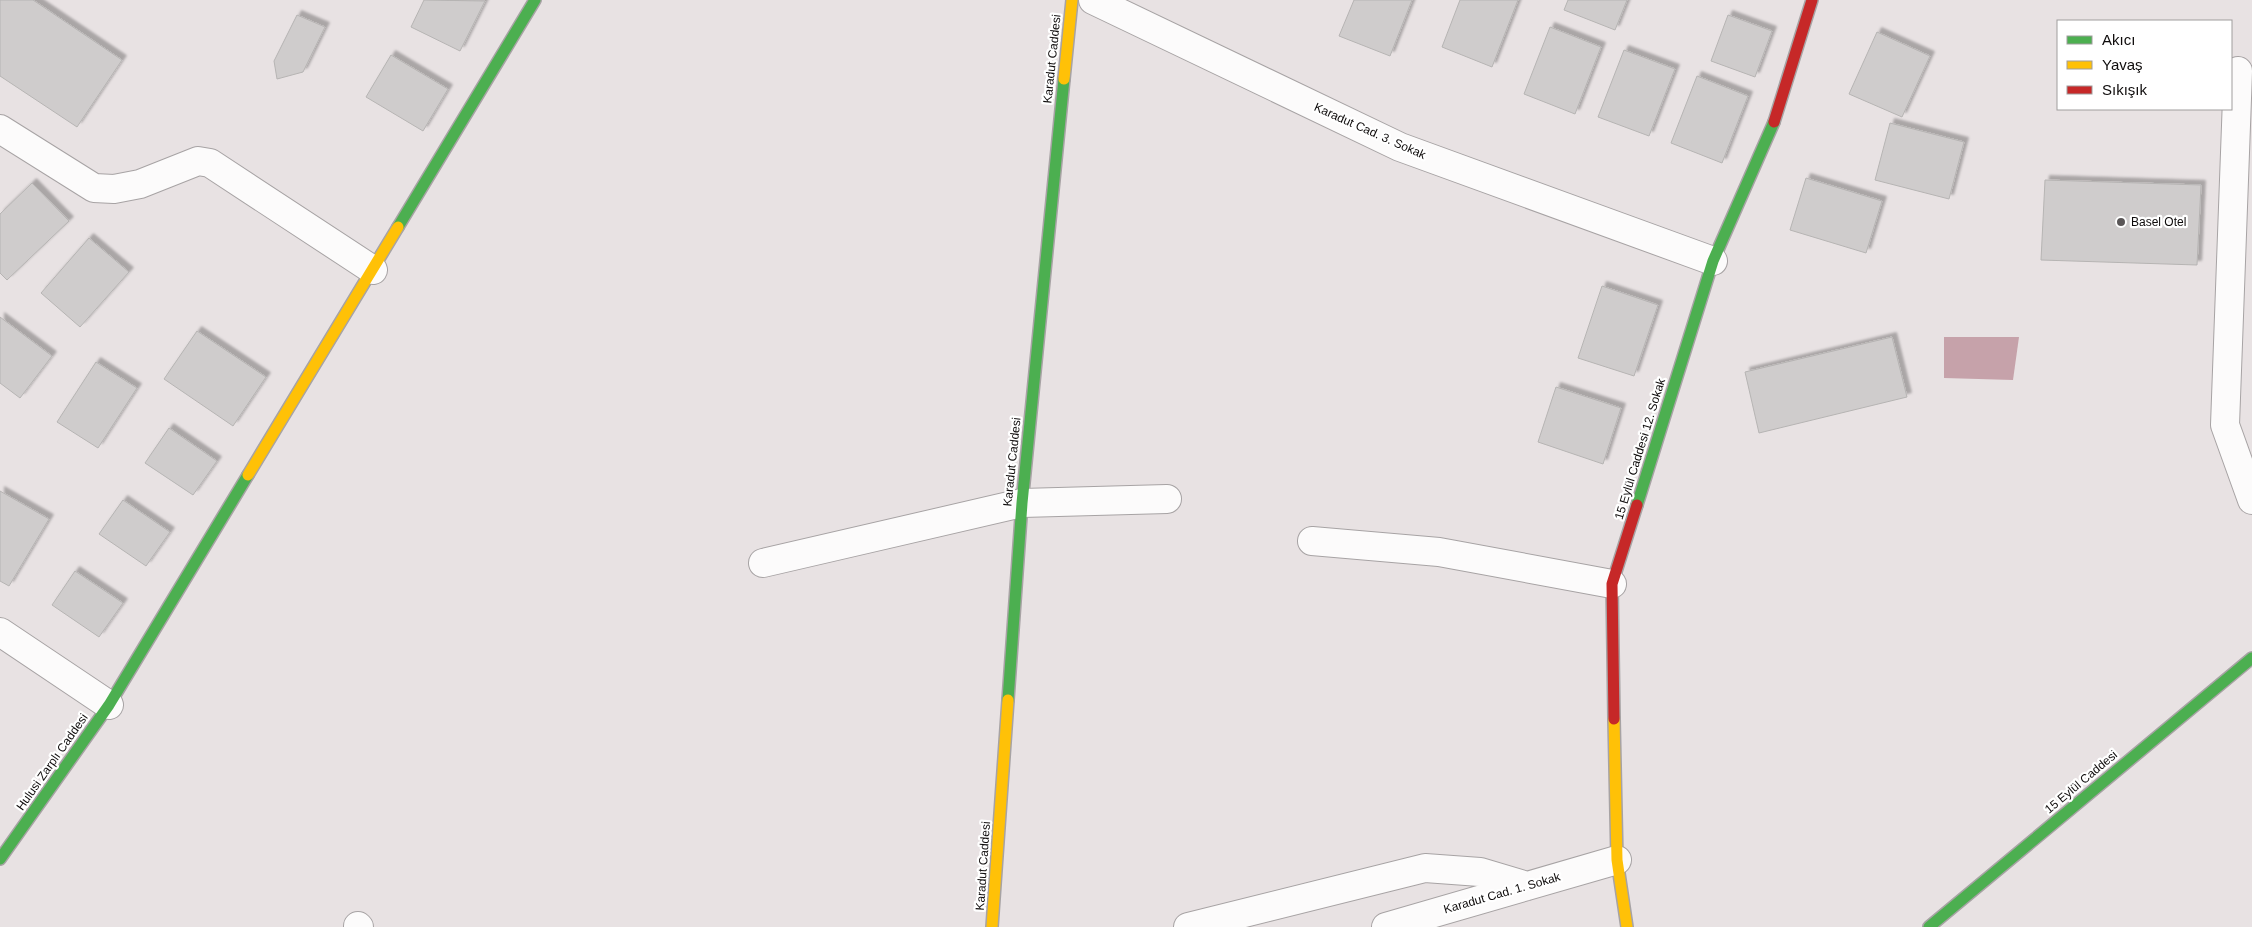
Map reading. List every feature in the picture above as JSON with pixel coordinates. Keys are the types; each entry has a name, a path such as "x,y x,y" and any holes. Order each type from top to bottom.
{"street":[{"name":"Hulusi Zarplı Caddesi","path":"0,859 109,705 535,0"},
{"name":"Karadut Caddesi","path":"992,927 1022,503 1072,0"},
{"name":"Karadut Cad. 3. Sokak","path":"1093,0 1400,147 1713,261"},
{"name":"15 Eylül Caddesi 12. Sokak","path":"1627,927 1617,860 1612,584 1713,261 1773,126 1812,0"},
{"path":"2238,71 2225,425 2252,500"},
{"path":"0,129 94,188 123,188 140,184 198,161 210,163 373,270"},
{"path":"764,563 1022,503 1167,500"},
{"path":"1312,541 1439,552 1612,584"},
{"path":"0,632 109,705"},
{"name":"15 Eylül Caddesi","path":"1928,927 2252,658"},
{"name":"Karadut Cad. 1. Sokak","path":"1386,927 1617,860"},
{"path":"1188,927 1424,868 1480,872 1527,886"}],"shaded area":[{"path":"1944,337 2019,337 2013,380 1944,378"}],"building":[{"path":"0,0 33,0 122,60 77,127 0,76"},
{"path":"424,0 485,1 460,51 411,27"},
{"path":"1354,0 1412,0 1390,56 1339,36"},
{"path":"1460,0 1518,0 1492,67 1442,47"},
{"path":"1568,0 1627,0 1615,30 1564,10"},
{"path":"297,15 325,27 303,72 277,79 274,61"},
{"path":"1728,15 1772,31 1755,77 1711,61"},
{"path":"1550,27 1601,47 1575,114 1524,94"},
{"path":"1877,32 1930,56 1902,117 1849,94"},
{"path":"1624,50 1675,69 1649,136 1598,117"},
{"path":"391,55 448,89 423,131 366,97"},
{"path":"1697,76 1748,96 1722,163 1671,143"},
{"path":"1890,123 1964,142 1949,199 1875,180"},
{"path":"1806,178 1882,201 1866,253 1790,230"},
{"name":"Basel Otel","path":"2045,180 2201,185 2197,265 2041,260"},
{"path":"32,183 69,221 7,280 0,273 0,214"},
{"path":"89,238 129,272 80,327 41,293"},
{"path":"1602,286 1658,305 1634,376 1578,358"},
{"path":"0,317 52,356 20,398 0,383"},
{"path":"197,331 266,377 233,426 164,379"},
{"path":"1892,337 1907,397 1759,433 1745,372"},
{"path":"96,362 137,388 98,448 57,422"},
{"path":"1556,387 1621,408 1603,464 1538,442"},
{"path":"169,428 217,461 193,495 145,463"},
{"path":"0,491 49,519 9,586 0,581"},
{"path":"123,500 170,532 146,566 99,534"},
{"path":"75,571 123,603 99,637 52,605"}],"traffic: fast":[{"path":"398,227 535,0"},
{"path":"1008,700 1022,503 1064,79"},
{"path":"1637,505 1713,261 1774,122"},
{"path":"0,859 109,705 248,475"},
{"path":"1929,927 2252,658"}],"traffic: slow":[{"path":"1064,79 1072,0"},
{"path":"248,475 398,227"},
{"path":"992,927 1008,700"},
{"path":"1614,719 1617,860 1627,927"}],"traffic: jam":[{"path":"1774,122 1812,0"},
{"path":"1614,719 1612,584 1637,505"}],"place":[{"name":"Basel Otel","path":"2121,222"}]}
